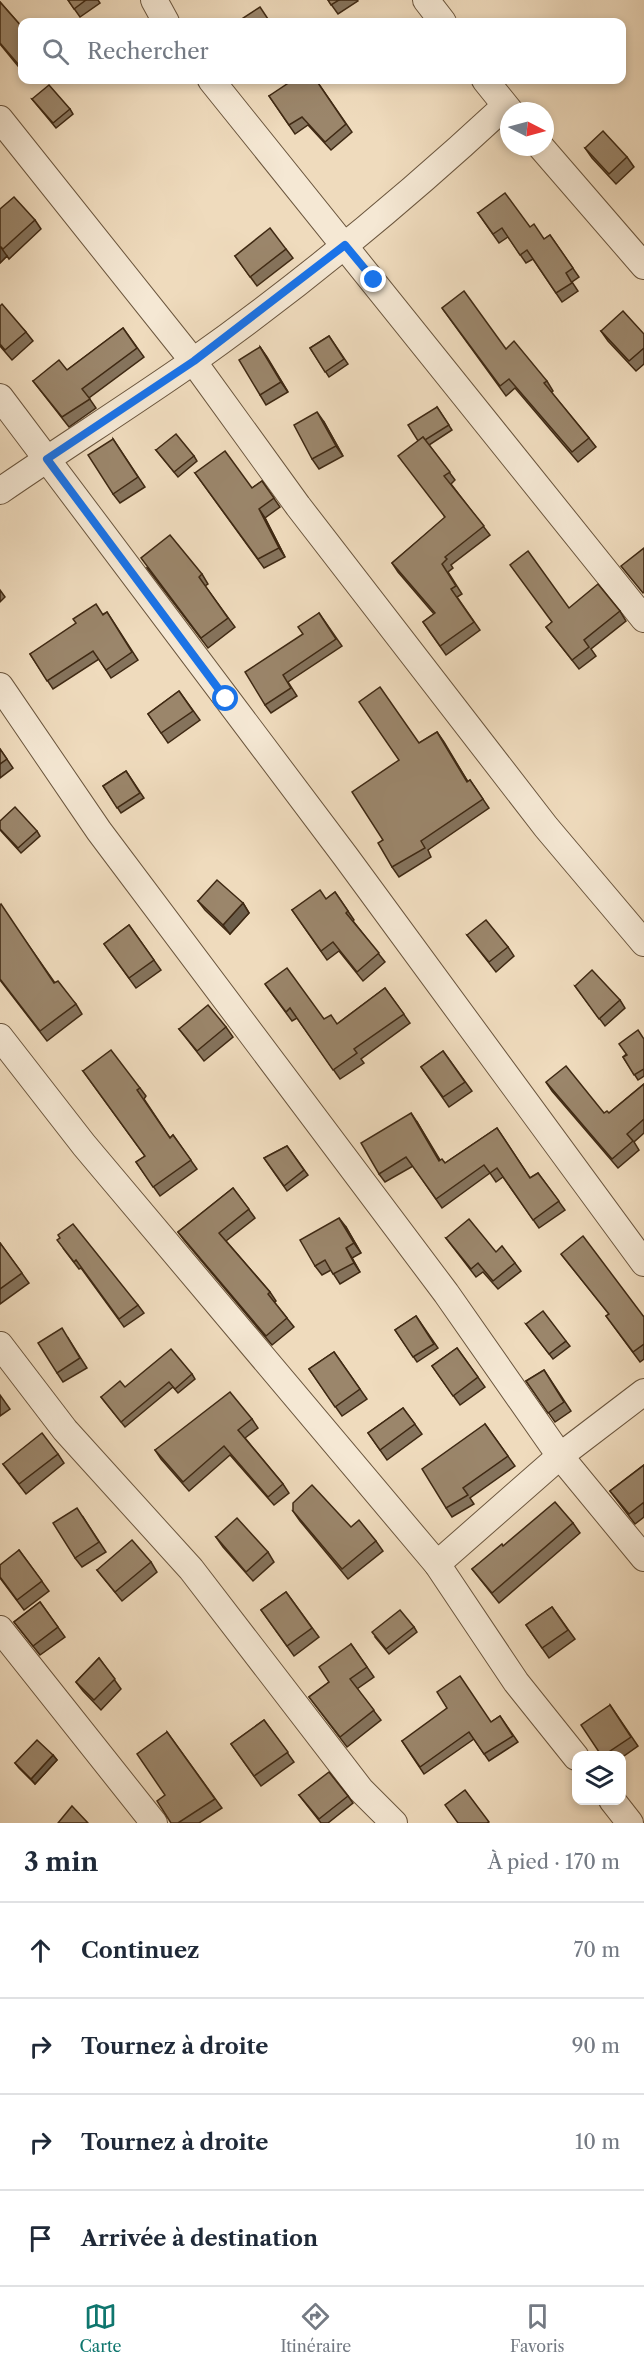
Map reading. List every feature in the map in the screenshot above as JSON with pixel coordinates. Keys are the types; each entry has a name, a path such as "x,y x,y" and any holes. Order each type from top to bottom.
{"street":[{"path":"154,0 164,18"},
{"path":"426,0 440,18"},
{"path":"214,84 644,619"},
{"path":"488,84 502,102"},
{"path":"0,490 194,361 345,245 500,114"},
{"path":"0,119 194,361 298,506 531,808 644,944"},
{"path":"549,156 644,266"},
{"path":"0,397 381,904 644,1263"},
{"path":"0,686 99,831 446,1293 560,1456 644,1558"},
{"path":"0,1037 84,1145 437,1564 516,1682 572,1752"},
{"path":"0,1345 65,1430 191,1569 361,1790 394,1823"},
{"path":"437,1564 560,1456 644,1392"},
{"path":"0,1629 154,1823"},
{"path":"616,1805 630,1823"}],"building":[{"path":"68,0 86,0 74,9"},
{"path":"328,0 339,0 331,5"},
{"path":"0,2 18,22 18,64 0,43"},
{"path":"260,7 267,18 243,18"},
{"path":"287,84 319,84 346,124 325,142 302,117 289,125 269,96"},
{"path":"49,85 70,109 53,123 32,99"},
{"path":"603,131 627,157 609,174 585,148"},
{"path":"505,193 530,227 534,224 544,239 550,235 573,268 566,273 572,283 556,293 527,250 520,255 502,228 493,234 478,213"},
{"path":"14,197 35,220 3,249 0,246 0,209"},
{"path":"270,228 286,249 250,277 235,256"},
{"path":"464,291 506,349 514,341 547,381 544,383 589,438 572,452 509,379 500,386 442,308"},
{"path":"2,304 26,332 5,350 0,344 0,306"},
{"path":"623,311 644,334 644,348 629,361 601,331"},
{"path":"123,328 137,348 82,389 90,399 62,417 33,381 59,360 67,370"},
{"path":"329,336 344,359 325,372 310,348"},
{"path":"260,347 281,382 260,395 239,360"},
{"path":"437,407 449,425 425,440 423,437 418,441 408,425"},
{"path":"317,412 336,446 312,459 294,425"},
{"path":"176,434 194,456 174,472 156,450"},
{"path":"423,437 450,472 444,476 484,526 445,557 447,559 442,564 456,586 451,589 474,622 440,646 423,622 435,613 392,563 445,517 398,456"},
{"path":"113,439 138,477 113,494 88,455"},
{"path":"225,451 252,488 262,481 274,498 259,509 279,548 258,559 195,473"},
{"path":"170,535 202,574 199,577 228,618 201,638 141,558"},
{"path":"644,548 644,592 643,593 621,566"},
{"path":"528,551 569,608 598,584 620,611 584,640 589,647 572,660 546,627 552,622 510,565"},
{"path":"96,604 103,615 107,612 132,652 106,670 93,651 47,681 30,654 76,623 73,619"},
{"path":"319,613 336,639 283,675 291,688 265,705 245,672 303,634 298,627"},
{"path":"380,687 419,743 437,732 467,782 470,780 483,799 421,841 425,848 392,867 378,843 383,840 352,792 399,760 359,702"},
{"path":"179,691 193,711 161,733 148,714"},
{"path":"0,749 7,759 0,764"},
{"path":"126,771 140,793 117,808 103,786"},
{"path":"15,807 37,831 18,848 0,829 0,821"},
{"path":"217,880 243,903 223,925 198,901"},
{"path":"320,890 326,899 335,892 348,911 346,913 379,953 357,972 333,942 321,951 292,910"},
{"path":"1,904 54,983 58,981 76,1004 40,1031 0,979"},
{"path":"486,920 508,947 489,962 467,935"},
{"path":"129,925 154,960 129,978 104,944"},
{"path":"287,968 324,1019 331,1015 337,1024 385,988 404,1014 354,1049 357,1053 333,1070 290,1008 286,1012 265,984"},
{"path":"592,970 620,1000 599,1019 575,986"},
{"path":"208,1005 226,1027 197,1051 179,1029"},
{"path":"638,1030 644,1039 644,1069 634,1075 623,1057 627,1055 619,1044"},
{"path":"111,1050 140,1088 137,1090 170,1138 173,1135 191,1160 153,1187 136,1162 145,1156 83,1071"},
{"path":"443,1051 465,1082 443,1097 421,1067"},
{"path":"566,1066 604,1113 607,1111 609,1113 644,1084 644,1119 627,1134 633,1141 612,1159 546,1082"},
{"path":"411,1113 439,1161 442,1159 445,1163 497,1128 530,1178 538,1173 559,1201 533,1220 497,1168 490,1173 484,1165 436,1199 406,1157 379,1174 361,1143"},
{"path":"287,1146 304,1170 284,1186 264,1158"},
{"path":"233,1188 249,1209 219,1233 270,1292 268,1294 287,1318 266,1336 178,1232"},
{"path":"339,1218 354,1243 346,1248 354,1263 333,1274 325,1260 315,1266 300,1240"},
{"path":"469,1219 496,1252 502,1246 515,1263 493,1281 478,1263 471,1269 446,1238"},
{"path":"73,1224 138,1305 119,1319 76,1260 74,1262 57,1240 60,1238 58,1235"},
{"path":"583,1236 644,1317 644,1344 633,1352 606,1316 609,1314 561,1254"},
{"path":"0,1243 22,1273 0,1289"},
{"path":"543,1311 566,1341 549,1354 526,1324"},
{"path":"416,1316 434,1344 413,1357 395,1330"},
{"path":"62,1328 80,1358 57,1373 38,1343"},
{"path":"457,1348 478,1377 453,1396 432,1366"},
{"path":"171,1349 192,1374 175,1389 169,1382 121,1422 101,1397 120,1381 125,1387"},
{"path":"334,1352 360,1389 335,1407 309,1369"},
{"path":"544,1370 564,1402 548,1413 526,1381"},
{"path":"230,1392 252,1419 238,1430 283,1484 268,1497 224,1446 183,1482 155,1450"},
{"path":"403,1408 415,1424 380,1450 368,1433"},
{"path":"485,1424 508,1456 463,1488 468,1495 446,1508 422,1469"},
{"path":"42,1433 58,1454 19,1484 3,1464"},
{"path":"644,1465 644,1504 629,1514 610,1491"},
{"path":"312,1485 351,1527 359,1520 376,1541 342,1569 293,1511 293,1503"},
{"path":"555,1502 573,1523 492,1593 472,1569"},
{"path":"77,1508 99,1542 75,1558 53,1523"},
{"path":"237,1518 268,1552 246,1572 216,1537"},
{"path":"132,1540 151,1562 115,1592 97,1570"},
{"path":"19,1550 42,1581 17,1600 0,1577 0,1565"},
{"path":"286,1592 312,1628 287,1646 261,1610"},
{"path":"40,1602 58,1627 33,1646 14,1622"},
{"path":"552,1607 568,1630 542,1648 526,1625"},
{"path":"400,1610 414,1627 386,1649 372,1632"},
{"path":"351,1644 367,1667 350,1679 374,1710 340,1737 309,1697 329,1682 319,1667"},
{"path":"99,1658 115,1679 94,1700 76,1682"},
{"path":"460,1676 491,1722 500,1716 513,1736 484,1754 469,1732 420,1767 402,1741 447,1708 437,1692"},
{"path":"610,1705 631,1737 610,1751 598,1751 581,1725"},
{"path":"264,1720 288,1752 254,1776 231,1744"},
{"path":"167,1732 215,1799 178,1823 171,1823 157,1801 165,1795 137,1754"},
{"path":"37,1740 53,1755 31,1779 15,1763"},
{"path":"329,1772 348,1796 319,1819 299,1795"},
{"path":"465,1790 489,1822 458,1823 445,1805"},
{"path":"72,1806 88,1823 58,1823"}],"route":[{"path":"226,699 47,459 194,361 345,245 374,280"}]}
